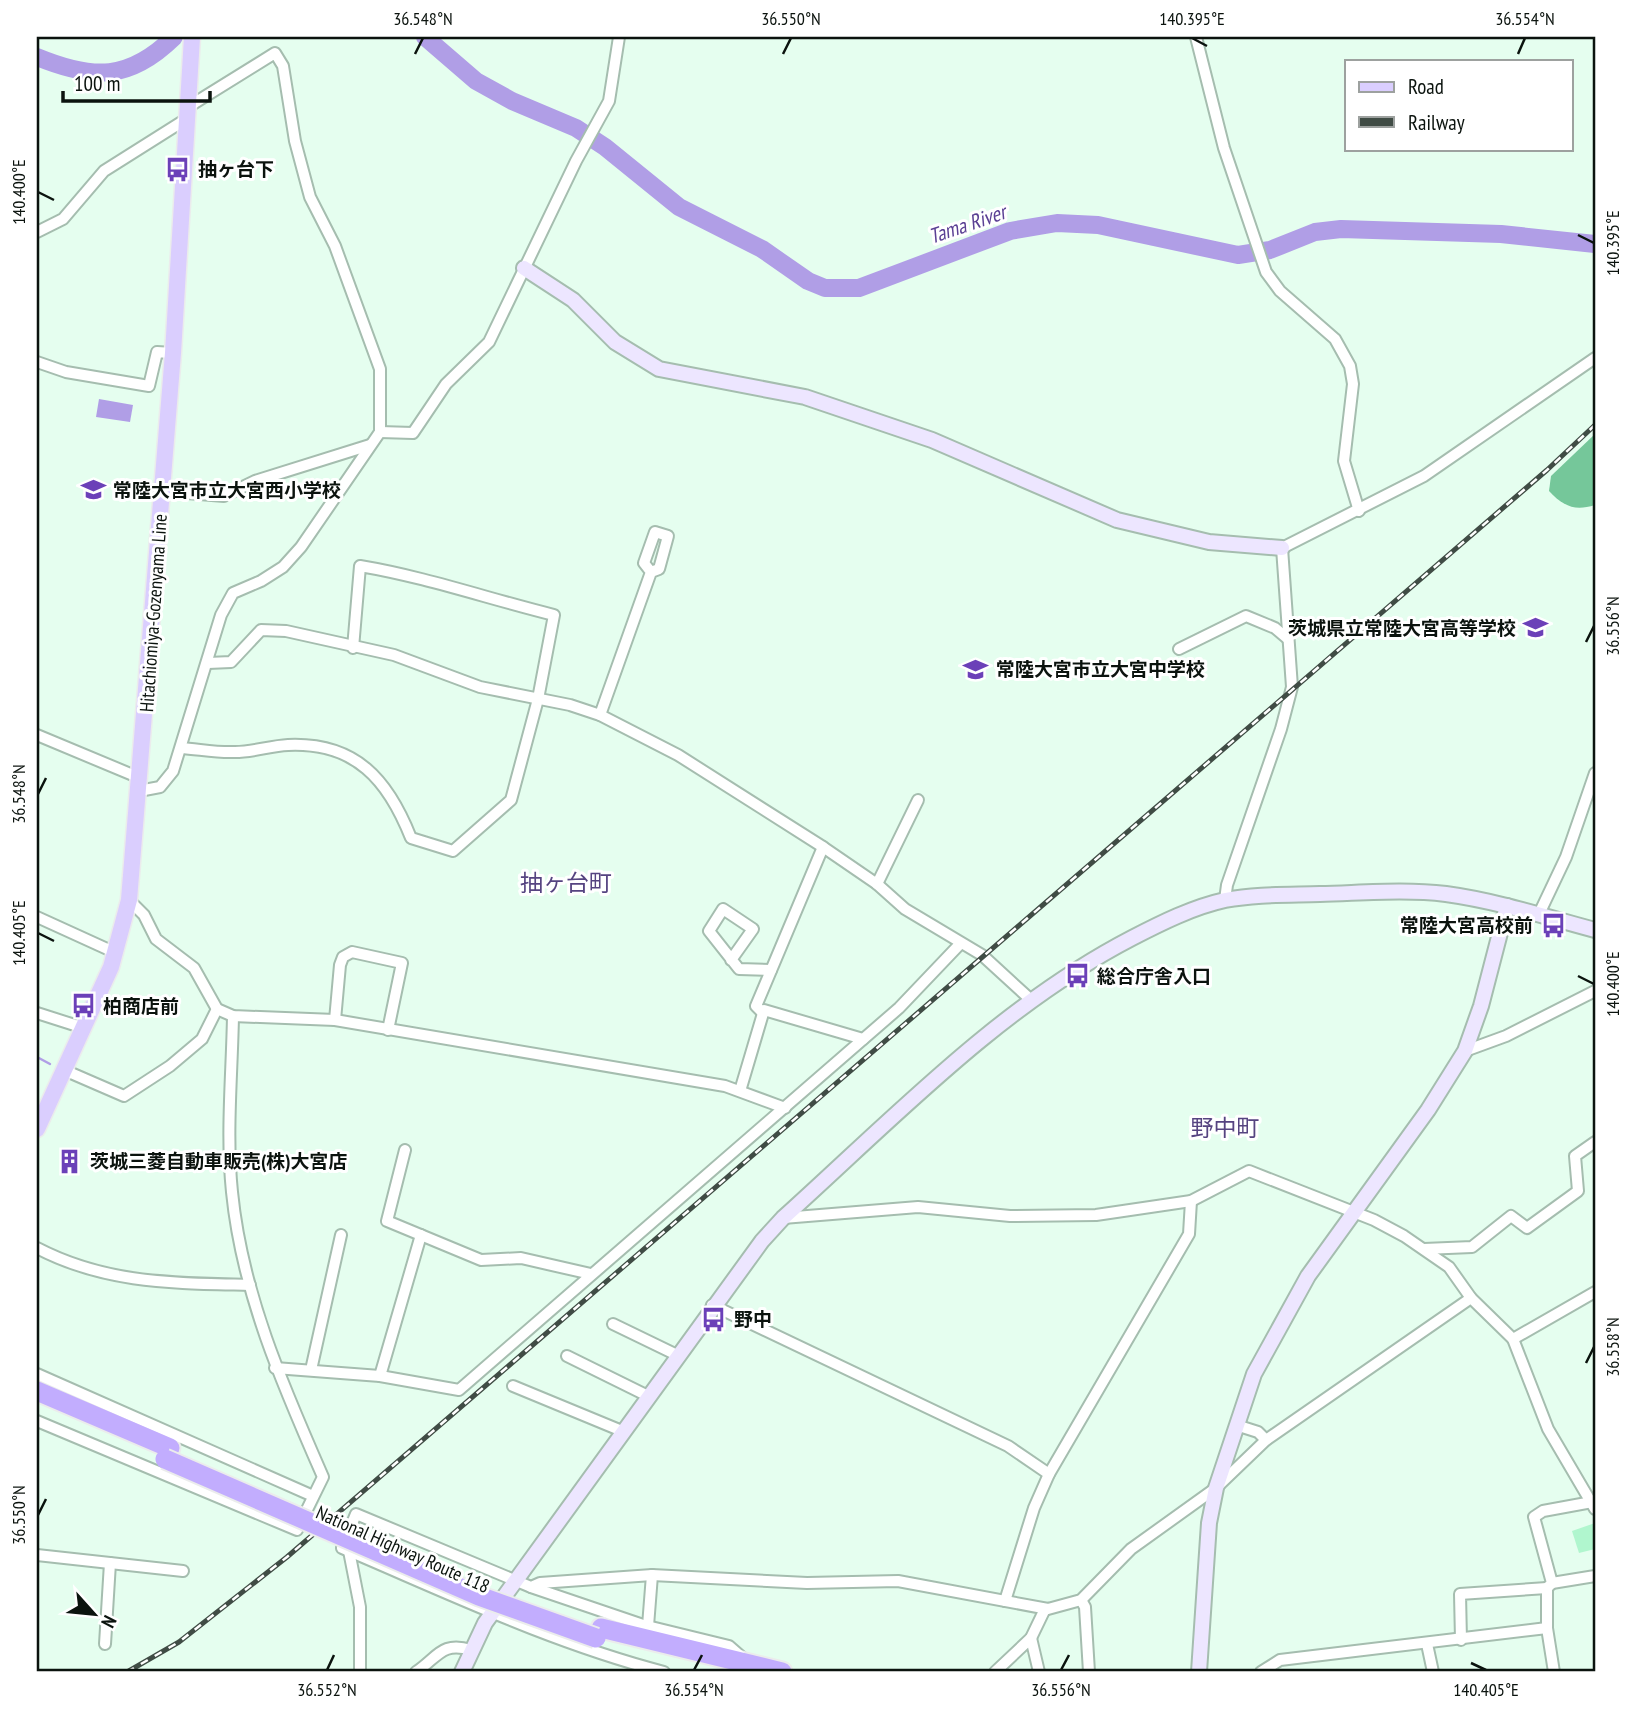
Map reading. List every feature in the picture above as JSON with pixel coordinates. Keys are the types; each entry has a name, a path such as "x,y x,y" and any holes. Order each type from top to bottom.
{"highway":[{"name":"National Highway Route 118","path":"37,1391 167,1453"},
{"name":"National Highway Route 118","path":"37,1405 167,1453 598,1633 727,1672"},
{"name":"National Highway Route 118","path":"598,1633 782,1672"}],"main road":[{"name":"Hitachiomiya-Gozenyama Line","path":"37,1129 116,953 129,900 173,353 192,37"}],"street":[{"path":"380,432 413,433 446,384 489,342 576,161 609,101 619,37"},
{"path":"1196,37 1224,148 1266,272 1280,292 1335,340 1350,366 1353,384 1344,461 1359,511"},
{"path":"37,232 63,219 104,172 275,53 283,66 295,141 310,197 335,246 380,369 380,432 301,547 284,567 233,593 221,615 181,748 167,781 152,790 37,736"},
{"path":"524,268 573,300 615,342 659,369 805,397 932,440 1084,506 1139,526 1209,542 1282,548 1424,476 1595,358"},
{"path":"37,362 66,372 149,386 157,352 173,353"},
{"path":"162,491 224,496 255,481 370,445"},
{"path":"1225,900 1227,885 1288,706 1292,687 1282,548"},
{"path":"181,748 236,752 287,745 323,746 349,757 381,780 397,804 411,838 453,851 511,800 538,699 554,615 476,596 417,575 360,566 353,648"},
{"path":"600,715 651,572"},
{"path":"1179,649 1246,617 1275,628 1287,639"},
{"path":"208,663 231,662 261,631 286,631 394,655 480,687 570,705 600,715 678,755 823,847 877,884 905,909 982,955 1030,999"},
{"path":"1539,915 1566,857 1595,773"},
{"path":"877,884 918,800"},
{"path":"763,1013 755,1006 823,847"},
{"path":"462,1672 471,1650 514,1582 712,1306 783,1218 994,1027 1030,999 1079,967 1150,929 1225,900 1279,895 1422,892 1507,906 1595,930"},
{"path":"129,900 144,915 156,939 194,968 217,1009 233,1016 335,1020 740,1091 785,1108"},
{"path":"1199,1672 1204,1569 1216,1488 1254,1374 1286,1312 1354,1211 1428,1110 1465,1051 1481,1006 1507,906"},
{"path":"731,960 753,929 723,909 709,931 731,960 738,969 771,970"},
{"path":"37,917 116,953"},
{"path":"275,1368 380,1376 459,1390 899,1008 960,944"},
{"path":"335,1020 340,965 344,957 352,952 402,963 387,1030"},
{"path":"1465,1051 1506,1036 1595,991"},
{"path":"64,1070 124,1096 170,1066 202,1039 217,1009"},
{"path":"740,1091 764,1010 863,1039"},
{"path":"37,1013 84,1028"},
{"path":"37,1420 297,1530 323,1477 275,1368 250,1284 232,1193 233,1016"},
{"path":"1424,1248 1472,1247 1511,1216 1528,1228 1577,1191 1575,1156 1595,1142"},
{"path":"405,1150 387,1221 481,1260 521,1258 591,1274"},
{"path":"783,1218 918,1208 1055,1217 1191,1201 1249,1171 1354,1211 1424,1248 1449,1267 1471,1298 1513,1339 1548,1429 1594,1505 1543,1511 1534,1517 1550,1586 1547,1628 1555,1672"},
{"path":"1005,1601 1034,1508 1049,1474 1189,1234 1191,1201"},
{"path":"311,1370 341,1235"},
{"path":"380,1376 421,1235"},
{"path":"37,1248 60,1260 148,1283 250,1284"},
{"path":"1513,1339 1595,1292"},
{"path":"531,1587 552,1582 652,1575 807,1583 898,1581 1045,1609 1082,1600 1131,1549 1216,1488 1266,1440 1471,1298"},
{"path":"712,1306 1008,1446 1049,1474"},
{"path":"613,1324 677,1355"},
{"path":"567,1356 648,1396"},
{"path":"37,1374 313,1496"},
{"path":"513,1386 622,1431"},
{"path":"1236,1425 1258,1432 1266,1440"},
{"path":"664,1672 578,1646 492,1614 342,1548 356,1514 514,1582 648,1626 729,1646 745,1658 745,1664"},
{"path":"349,1551 360,1607 360,1672"},
{"path":"37,1555 183,1571"},
{"path":"105,1644 110,1563"},
{"path":"648,1626 652,1575"},
{"path":"1461,1640 1460,1594 1550,1586 1595,1576"},
{"path":"1082,1600 1085,1607 1089,1672"},
{"path":"995,1672 1031,1638 1045,1609"},
{"path":"1261,1672 1280,1660 1547,1628"},
{"path":"1031,1638 1039,1672"},
{"path":"1427,1644 1433,1672"},
{"path":"420,1672 454,1645 471,1650"}],"green space":[{"path":"1595,434 1595,505 1581,508 1570,506 1549,491 1551,476"},
{"path":"1595,1523 1595,1549 1579,1553 1572,1531"}],"shaded area":[{"path":"99,399 133,405 130,422 96,417"}],"waterway":[{"name":"Tama River","path":"37,57 76,70 110,72 141,62 174,37"},
{"name":"Tama River","path":"425,37 476,81 512,101 576,128 605,147 679,207 762,249 808,281 825,288 859,288 1010,231 1057,223 1098,225 1238,255 1270,250 1315,232 1341,229 1501,234 1595,244"},
{"path":"37,1057 50,1064"}],"railway":[{"path":"127,1672 179,1642 287,1557 1547,470 1595,425"}],"place":[{"name":"抽ヶ台下","path":"178,169"},
{"name":"常陸大宮市立大宮西小学校","path":"93,490"},
{"name":"茨城県立常陸大宮高等学校","path":"1536,628"},
{"name":"常陸大宮市立大宮中学校","path":"976,669"},
{"name":"常陸大宮高校前","path":"1553,925"},
{"name":"総合庁舎入口","path":"1077,976"},
{"name":"柏商店前","path":"83,1006"},
{"name":"茨城三菱自動車販売(株)大宮店","path":"70,1161"},
{"name":"野中","path":"714,1319"}],"district":[{"name":"抽ヶ台町","path":"566,882"},
{"name":"野中町","path":"1225,1127"}]}
